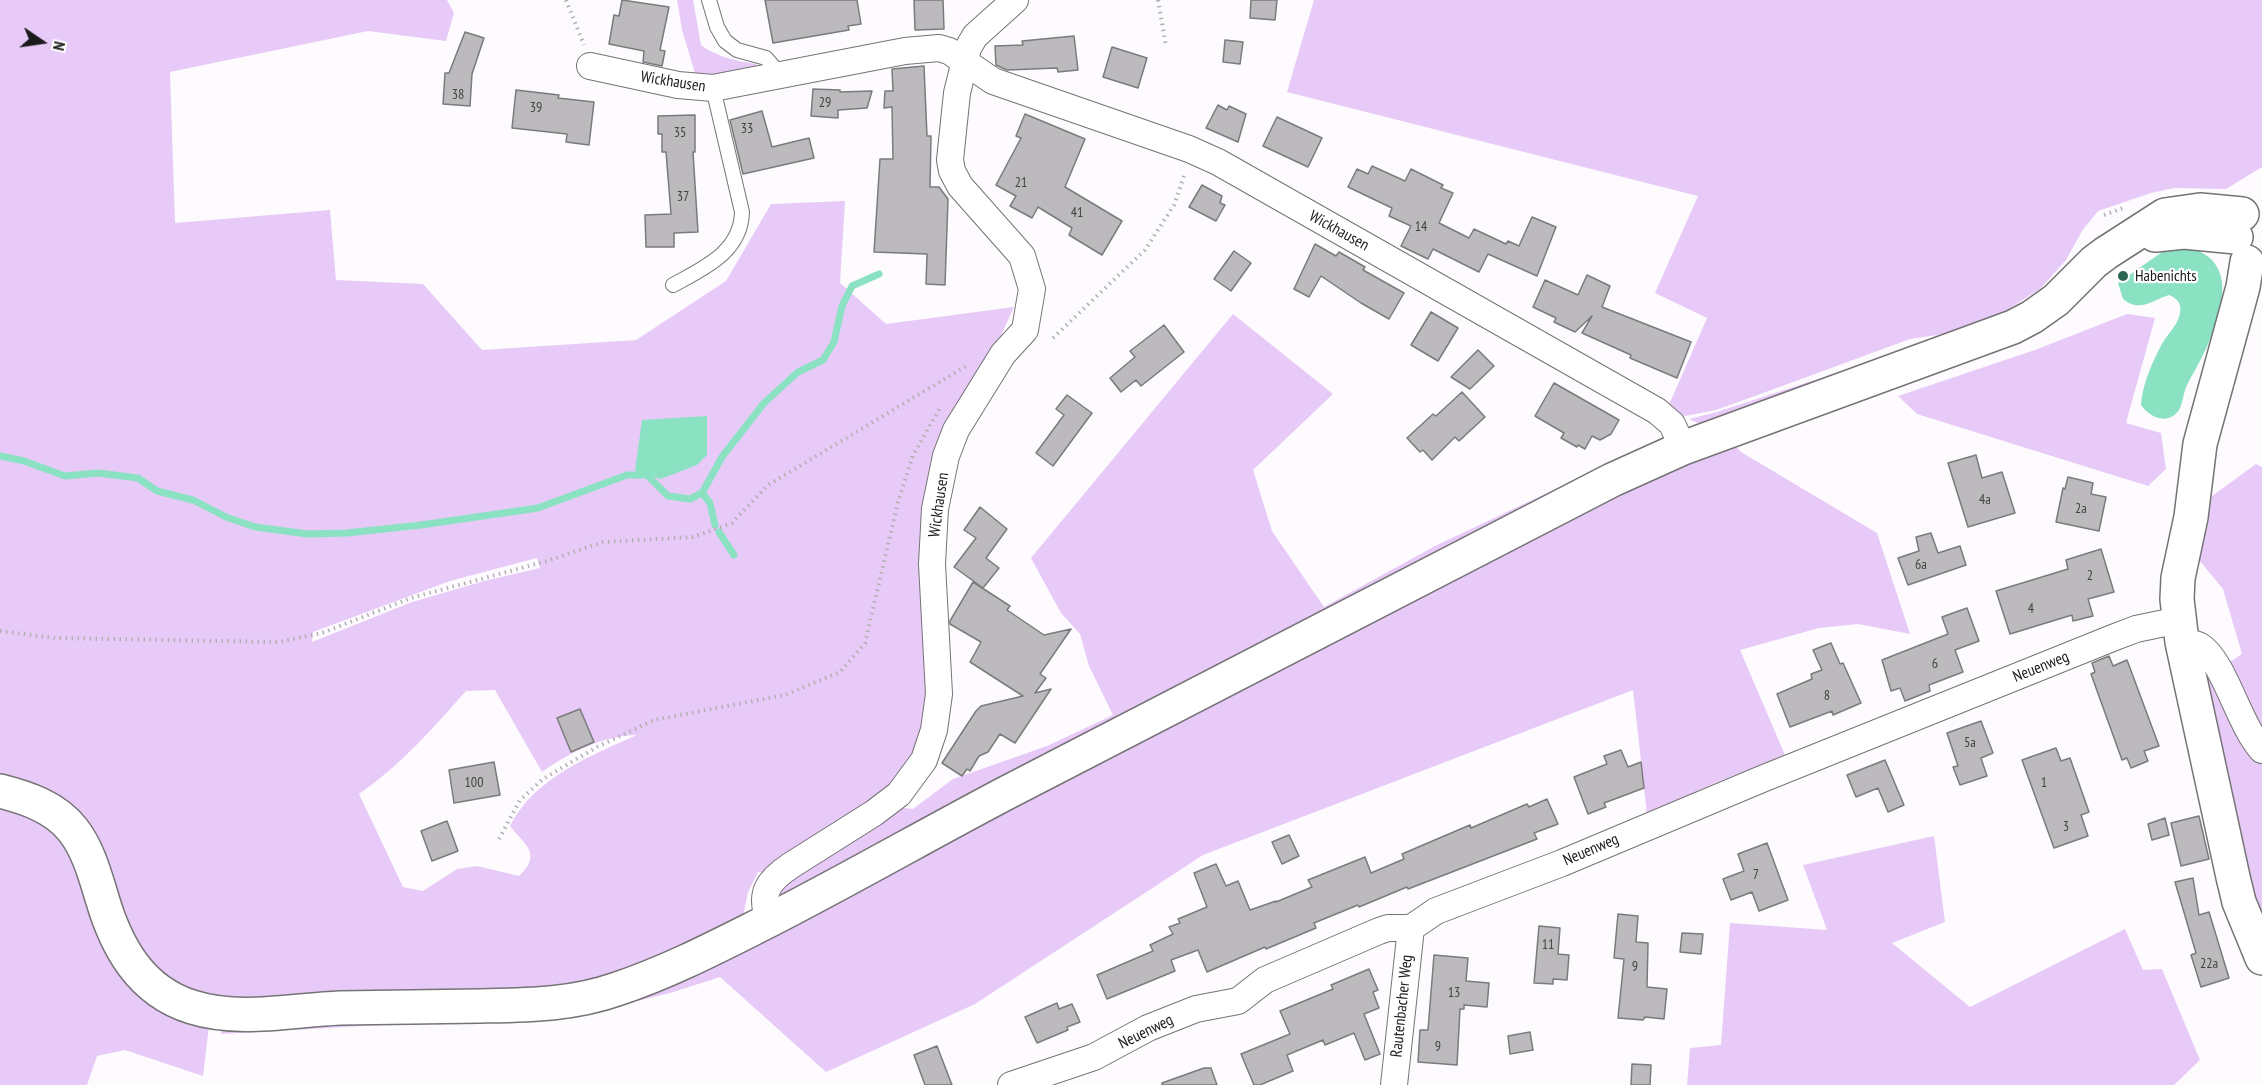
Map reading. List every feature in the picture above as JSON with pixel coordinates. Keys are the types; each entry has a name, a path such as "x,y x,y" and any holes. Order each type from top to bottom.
{"main road":[{"path":"0,791 23,797 49,809 62,818 76,833 88,857 109,921 125,956 145,980 162,994 183,1004 204,1010 250,1014 339,1008 556,1004 616,990 684,964 1006,793 1612,480 1683,448 1875,379 2022,322 2056,300 2094,262 2165,215 2181,211 2211,210 2250,237 2243,288 2199,444 2191,517 2178,578 2177,599 2180,631 2232,877 2243,912 2262,958"},
{"path":"2191,517 2211,467 2262,291"}],"street":[{"name":"Wickhausen","path":"769,920 764,898 768,885 777,874 874,813 899,794 924,760 936,722 939,694 932,564 935,509 946,456 956,430 1003,354 1025,330 1032,289 1022,256 967,196 952,171 950,160 953,122 968,48 975,36 1015,0"},
{"name":"Wickhausen","path":"590,66 678,85 713,88 922,49 939,48 949,51 993,81 1189,148 1218,162 1657,411 1672,424 1683,448"},
{"path":"2180,631 2198,644 2215,663 2251,734 2262,750"},
{"name":"Neuenweg","path":"1011,1085 1053,1078 1148,1028 1196,1008 1238,1001 1265,980 1379,931 1388,928 1411,928 1436,911 1562,863 1762,779 2129,632 2180,631"},
{"name":"Rautenbacher Weg","path":"1394,1085 1411,928"}],"lane":[{"path":"713,3 717,27 725,41 737,50 766,58 780,74"},
{"path":"673,285 713,263 725,253 742,224 742,212 713,88"}],"path":[{"path":"566,0 587,52 590,66"},
{"path":"1158,0 1166,46"},
{"path":"1053,338 1145,250 1174,205 1189,161 1189,148"},
{"path":"0,631 56,638 279,642 322,633 411,598 547,561 603,542 693,537 732,523 768,485 976,360"},
{"path":"499,839 520,800 543,779 597,747 654,720 785,695 840,672 865,643 898,502 913,455 936,413 943,405"}],"shaded area":[{"path":"0,0 447,0 454,13 446,41 368,31 170,72 175,223 330,210 336,280 423,284 482,350 636,340 726,281 771,204 845,201 840,283 886,324 1014,307 981,379 940,456 929,693 915,758 892,789 763,873 758,872 748,892 742,921 595,986 277,1004 186,995 143,962 100,855 0,779","holes":["537,558 540,568 484,581 412,602 312,642 313,632 450,581","495,690 542,772 587,746 611,738 637,735 565,770 533,794 520,809 510,826 529,849 530,861 519,876 477,866 457,869 423,891 403,887 359,794 402,759 466,691"]},
{"path":"677,0 693,0 701,45 720,55 756,64 758,67 697,80 682,30"},
{"path":"1314,0 2262,0 2262,167 2226,189 2174,188 2151,193 2098,211 2082,231 2066,260 2041,288 2001,314 1951,333 1910,339 1716,410 1685,416 1668,407 1707,318 1655,293 1698,196 1287,92"},
{"path":"2192,247 2203,253 2217,267 2222,279 2220,310 2202,358 2186,387 2179,410 2173,416 2164,419 2151,415 2144,409 2141,405 2142,397 2155,357 2179,317 2180,304 2169,295 2141,305 2129,303 2123,299 2118,283 2165,250"},
{"path":"1233,314 1333,394 1253,470 1272,531 1324,607 1435,546 1657,441 1656,445 780,897 779,885 896,807 913,809 953,779 1047,746 1113,715 1089,666 1080,634 1061,613 1031,558"},
{"path":"2127,314 2155,318 2126,423 2161,433 2166,469 2148,486 1917,414 1898,396 2035,350"},
{"path":"1924,344 1713,425 1700,424 1689,419 1717,412"},
{"path":"707,416 707,455 697,465 661,479 635,471 642,420"},
{"path":"1731,441 1741,452 1877,533 1910,634 1858,624 1819,628 1740,650 1785,755 1647,814 1633,690 1203,855 975,1004 826,1072 720,977 670,993 583,1014 530,1020 221,1034 222,1028 568,1010 1604,494"},
{"path":"2256,464 2262,467 2262,932 2196,662 2225,665 2242,654 2223,589 2194,554 2212,496"},
{"path":"0,802 44,824 68,849 92,900 209,1026 203,1076 125,1050 97,1056 87,1085 0,1085"},
{"path":"1934,836 1945,922 1892,943 1970,1007 2125,929 2143,970 2162,969 2200,1060 2174,1085 1687,1085 1690,1048 1721,1045 1730,923 1827,930 1803,865"}],"building":[{"path":"622,0 669,7 660,50 665,51 662,66 643,62 644,51 609,44 614,15 619,16"},
{"path":"765,0 857,0 861,24 848,26 849,30 773,43"},
{"path":"914,0 943,0 944,29 915,30"},
{"path":"1251,0 1277,0 1275,20 1250,18"},
{"path":"465,32 484,38 472,74 470,106 443,104 445,73 449,73"},
{"path":"1074,36 1078,70 1058,72 1057,68 1007,70 996,65 995,46 1023,45 1022,41"},
{"path":"1225,40 1243,42 1240,64 1223,62"},
{"path":"1112,47 1147,58 1138,88 1103,77"},
{"path":"924,66 927,136 931,136 930,187 939,187 948,199 945,285 926,284 927,254 874,252 880,159 893,159 892,107 884,108 885,91 893,91 892,69"},
{"path":"813,89 840,90 840,92 872,91 867,108 838,110 838,118 811,116"},
{"path":"516,90 594,102 589,145 566,142 567,134 512,128"},
{"path":"1218,105 1227,110 1229,106 1246,114 1238,142 1206,128"},
{"path":"762,111 772,147 809,138 814,158 743,174 730,120"},
{"path":"1025,114 1085,139 1065,187 1122,221 1102,255 1069,235 1072,228 1038,207 1032,218 1010,206 1016,196 996,185 1021,138 1016,136"},
{"path":"695,115 695,152 693,152 698,232 674,233 674,247 646,247 645,215 671,214 666,152 662,152 662,134 658,134 658,116"},
{"path":"1277,117 1322,138 1308,167 1263,146"},
{"path":"1372,166 1405,181 1411,169 1443,185 1441,188 1453,193 1439,223 1469,238 1474,229 1506,244 1508,241 1519,246 1532,217 1556,227 1537,276 1488,254 1479,272 1433,249 1428,259 1401,246 1411,226 1389,216 1392,208 1348,187 1357,169 1368,174"},
{"path":"1202,185 1222,196 1220,203 1225,205 1216,221 1189,207"},
{"path":"1315,244 1336,256 1339,252 1365,267 1363,270 1404,293 1389,319 1321,276 1309,297 1294,289"},
{"path":"1234,251 1251,263 1231,291 1214,279"},
{"path":"1587,275 1610,286 1602,307 1691,342 1677,378 1630,358 1631,355 1582,333 1592,316 1575,332 1554,322 1556,318 1533,307 1545,280 1578,295"},
{"path":"1431,312 1458,328 1438,361 1411,345"},
{"path":"1164,325 1184,352 1141,386 1136,380 1121,392 1110,378 1135,357 1130,351"},
{"path":"1478,350 1494,366 1470,389 1451,377"},
{"path":"1554,383 1619,420 1611,434 1600,440 1592,436 1585,449 1561,438 1564,433 1535,416"},
{"path":"1462,392 1485,417 1459,441 1455,437 1432,460 1423,450 1420,452 1407,438"},
{"path":"1067,395 1092,413 1053,466 1036,453 1064,415 1056,409"},
{"path":"1976,455 1982,478 2002,472 2015,513 1968,527 1948,463"},
{"path":"2068,477 2093,483 2091,494 2106,497 2099,531 2056,522 2063,488 2065,489"},
{"path":"980,507 1007,529 986,558 999,568 983,588 954,567 976,538 964,530"},
{"path":"1931,533 1938,553 1960,546 1966,565 1908,585 1898,558 1919,551 1916,537"},
{"path":"2101,549 2114,592 2088,599 2093,616 2073,621 2072,615 2010,634 1996,591 2068,569 2066,560"},
{"path":"973,582 1010,606 1007,610 1044,635 1071,629 1040,674 1046,678 1035,693 1051,689 1015,743 1000,734 988,752 979,756 970,771 967,769 962,776 942,763 976,711 981,706 1023,696 970,662 981,642 950,624"},
{"path":"1967,608 1979,641 1955,650 1963,672 1929,685 1930,691 1905,701 1900,688 1891,691 1882,660 1948,634 1942,617"},
{"path":"1831,643 1861,703 1833,715 1832,711 1790,727 1777,694 1812,679 1811,674 1822,670 1813,650"},
{"path":"2109,656 2113,666 2127,660 2159,746 2144,751 2148,761 2131,768 2127,758 2122,760 2091,674 2095,672 2092,663"},
{"path":"580,709 594,742 571,752 557,718"},
{"path":"1981,721 1993,753 1981,758 1987,776 1960,785 1953,767 1958,766 1947,733"},
{"path":"2056,748 2061,761 2070,758 2089,812 2081,815 2088,836 2054,848 2022,760"},
{"path":"1621,750 1628,767 1641,762 1644,788 1604,803 1606,807 1588,814 1574,777 1607,764 1604,756"},
{"path":"1885,760 1904,805 1888,812 1878,788 1856,797 1847,775"},
{"path":"494,762 500,795 454,803 449,770"},
{"path":"1547,799 1558,824 1534,833 1537,839 1408,889 1407,887 1359,907 1358,905 1314,923 1316,928 1207,972 1198,950 1171,960 1175,971 1107,999 1097,975 1153,951 1150,945 1173,934 1169,927 1180,923 1178,919 1207,907 1194,873 1216,864 1226,886 1238,881 1250,910 1312,887 1308,880 1365,857 1371,873 1404,859 1402,854 1470,825 1471,828 1527,804 1529,807"},
{"path":"2199,816 2209,859 2181,866 2171,823"},
{"path":"2165,818 2169,835 2152,840 2148,824"},
{"path":"447,821 458,851 432,861 421,831"},
{"path":"1289,835 1299,856 1282,864 1272,842"},
{"path":"1767,843 1788,900 1759,911 1752,892 1731,900 1723,879 1744,871 1738,854"},
{"path":"2193,878 2199,915 2209,912 2229,978 2201,987 2191,955 2196,953 2175,882"},
{"path":"1618,914 1638,916 1636,942 1648,943 1647,987 1667,989 1664,1019 1618,1018 1624,959 1614,958"},
{"path":"1539,926 1560,928 1558,954 1569,955 1567,980 1553,979 1553,984 1534,983"},
{"path":"1682,933 1703,934 1701,954 1680,952"},
{"path":"1434,955 1468,958 1466,981 1489,983 1487,1007 1464,1005 1464,1009 1460,1009 1457,1065 1418,1062 1420,1030 1428,1030"},
{"path":"1369,969 1378,990 1373,992 1379,1008 1364,1014 1380,1054 1365,1060 1354,1033 1325,1045 1323,1040 1287,1055 1293,1071 1260,1085 1254,1085 1241,1054 1290,1034 1280,1011 1333,989 1331,985"},
{"path":"1057,1003 1059,1009 1072,1004 1080,1022 1067,1027 1068,1030 1037,1043 1025,1017"},
{"path":"1530,1032 1533,1050 1510,1054 1508,1036"},
{"path":"937,1046 952,1085 925,1085 914,1055"},
{"path":"1632,1064 1651,1065 1650,1085 1631,1085"},
{"path":"1204,1068 1211,1068 1217,1085 1162,1085 1162,1083"}],"waterway":[{"path":"0,456 24,461 65,476 98,473 138,478 157,491 193,500 226,517 255,527 308,534 347,533 421,525 538,508 627,475 647,475 668,496 690,499 702,493 722,457 764,403 798,372 823,360 834,342 842,306 852,286 879,274"},
{"path":"702,493 710,503 715,525"},
{"path":"719,532 734,555"}],"place":[{"name":"Habenichts","path":"2123,276"}]}
